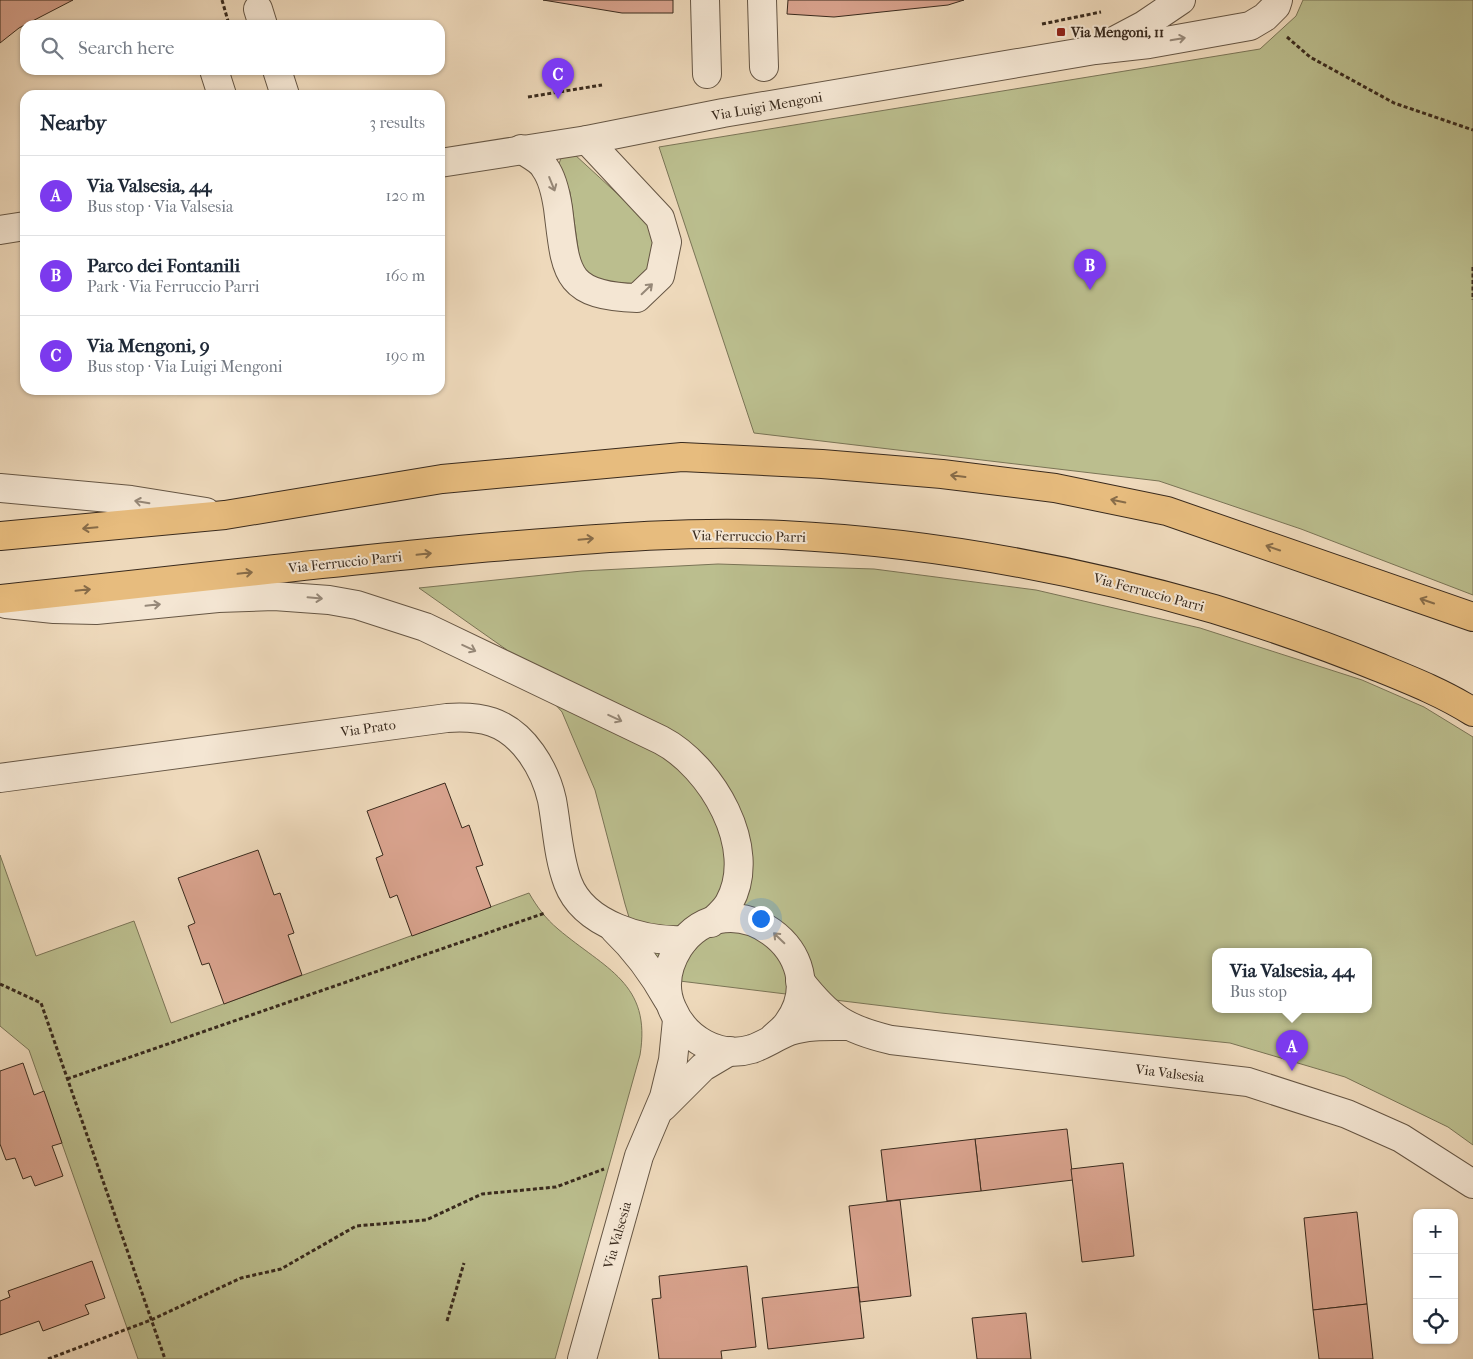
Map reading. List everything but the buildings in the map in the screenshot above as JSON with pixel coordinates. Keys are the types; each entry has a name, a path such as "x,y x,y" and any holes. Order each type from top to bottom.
{"main road":[{"path":"0,536 225,515 442,479 682,457 896,470 1055,488 1167,511 1473,617"},
{"name":"Via Ferruccio Parri","path":"0,599 386,557 608,537 724,534 840,539 1014,562 1070,572 1183,600 1294,635 1348,655 1431,690 1473,712"}],"street":[{"path":"706,0 707,74"},
{"path":"762,0 764,67"},
{"name":"Via Luigi Mengoni","path":"1095,50 1144,25 1181,0"},
{"name":"Via Luigi Mengoni","path":"445,162 587,140 723,113 1095,50 1149,44 1250,26 1272,9"},
{"path":"216,75 220,90"},
{"path":"279,75 283,90"},
{"path":"521,150 545,166 556,194 565,261 579,286 608,297 637,298 660,276 667,242 660,218 587,140"},
{"path":"0,230 20,227"},
{"path":"0,488 131,500 225,515"},
{"path":"0,603 91,611 232,597 302,597 358,605 425,627 672,745 690,760 706,778 724,809 733,831 738,856 738,868 733,893 728,905 711,923"},
{"name":"Via Prato","path":"0,778 447,718 471,717 493,722 515,735 531,752 544,776 551,798 568,884 580,901 597,917 609,924 649,938 684,940"},
{"name":"Via Valsesia","path":"582,1359 639,1156 657,1114 673,1060 673,1010 667,978 672,958 684,940 701,926 721,919 743,919 764,926 782,939 794,958 800,980 798,1003 788,1023 772,1039"},
{"name":"Via Prato","path":"609,924 629,943 652,973 673,1010"},
{"name":"Via Valsesia","path":"800,980 820,1004 847,1026"},
{"name":"Via Valsesia","path":"673,1010 691,1036 710,1047 730,1051 752,1049 791,1031 813,1026 847,1026 891,1040 1248,1082 1347,1114 1401,1138 1473,1184"},
{"name":"Via Valsesia","path":"657,1114 669,1098 697,1072 730,1051"}],"path":[{"path":"222,0 228,20"},
{"path":"1272,9 1310,57 1394,103 1473,130"},
{"path":"1042,24 1106,11"},
{"path":"528,97 602,85"},
{"path":"1473,267 1473,300"},
{"path":"67,1079 545,913"},
{"path":"0,984 41,1003 164,1359"},
{"path":"48,1359 151,1320 241,1278 281,1269 356,1226 426,1220 482,1194 556,1187 610,1167"},
{"path":"447,1321 464,1263"}],"green space":[{"path":"1303,0 1473,0 1473,595 1301,529 1159,481 754,433 659,147 1260,49 1296,16"},
{"path":"574,154 648,222 654,232 651,269 629,287 604,286 584,270 579,255 570,192 558,166 562,156"},
{"path":"718,564 874,569 1036,590 1200,628 1362,680 1424,707 1473,737 1473,1145 1448,1127 1345,1077 1230,1043 941,1013 647,977 625,904 595,790 562,712 507,650 419,588 582,571"},
{"path":"0,855 36,956 134,921 171,1023 529,893 542,913 554,925 608,967 621,980 632,994 639,1011 642,1031 640,1055 555,1359 138,1359 29,1050 0,1026"}],"place":[{"name":"Via Mengoni, 11","path":"1061,32"},
{"name":"Via Mengoni, 9","path":"558,99"},
{"name":"Parco dei Fontanili","path":"1090,290"},
{"name":"Via Valsesia, 44","path":"1292,1071"}]}
